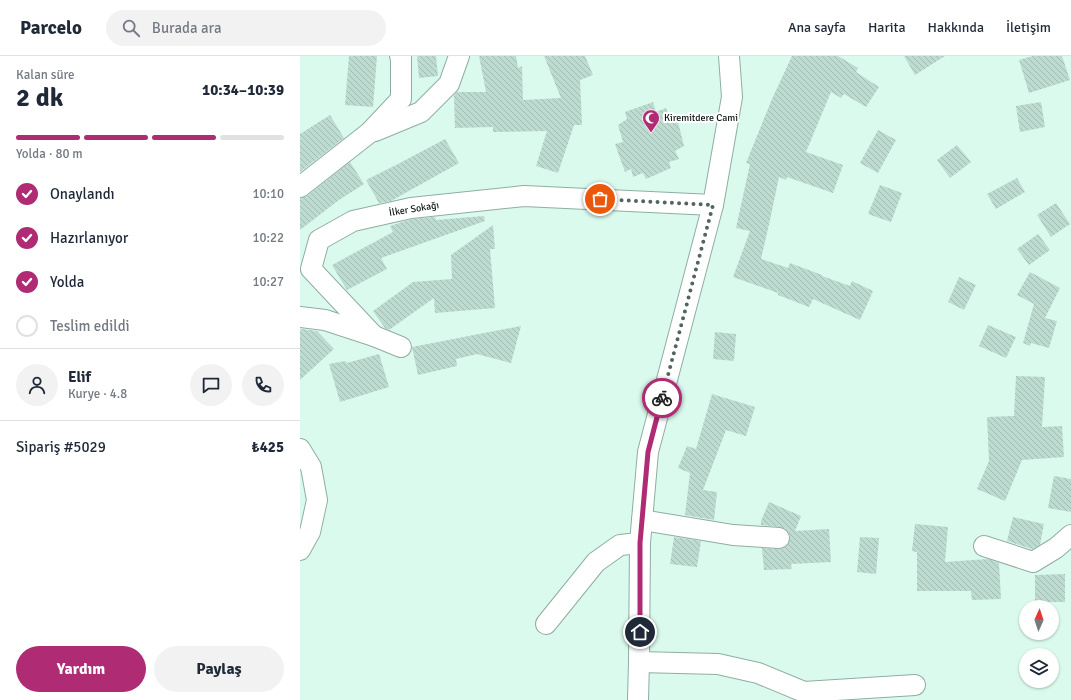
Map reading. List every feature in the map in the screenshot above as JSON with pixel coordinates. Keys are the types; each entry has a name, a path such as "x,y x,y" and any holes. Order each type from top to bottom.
{"street":[{"path":"300,186 369,133 401,99 400,56"},
{"path":"369,133 421,112 449,84 459,56"},
{"path":"638,700 640,543 648,452 713,205 732,97 729,56"},
{"name":"İlker Sokağı","path":"374,336 311,269 319,240 353,221 411,208 524,196 713,205"},
{"path":"300,317 325,320 374,336 401,347"},
{"path":"300,449 311,467 317,500 310,532 300,550"},
{"path":"642,520 733,534 779,538"},
{"path":"984,546 1033,562 1056,548 1071,534"},
{"path":"546,624 596,562 620,545 640,543"},
{"path":"639,662 718,664 758,673 804,692 914,685"}],"building":[{"path":"349,56 377,56 373,107 345,105"},
{"path":"417,56 436,56 438,76 419,78"},
{"path":"479,56 516,56 518,68 522,66 523,100 561,98 544,56 585,56 593,75 580,80 582,125 574,125 558,173 536,166 547,131 493,132 493,127 455,128 454,95 457,92 486,92"},
{"path":"792,56 838,56 858,68 856,72 879,87 866,107 844,94 841,98 831,92 806,152 843,165 833,193 787,177 786,180 779,177 761,259 788,268 790,263 850,286 852,281 873,291 860,320 813,299 809,307 778,295 778,293 733,277 750,231 736,228 750,164 746,163 772,99"},
{"path":"904,56 945,56 915,75"},
{"path":"1033,56 1062,56 1070,80 1029,93 1019,60"},
{"name":"Kiremitdere Cami","path":"653,102 656,112 666,108 670,120 677,118 684,146 675,151 679,159 669,162 671,168 646,179 643,173 633,177 631,169 625,172 615,144 623,142 618,125 627,119 625,112"},
{"path":"1041,102 1045,127 1020,132 1016,106"},
{"path":"330,115 344,138 300,172 300,134"},
{"path":"878,130 896,140 878,173 860,163"},
{"path":"445,139 459,163 391,201 379,203 366,180"},
{"path":"957,145 971,162 950,178 937,160"},
{"path":"350,162 364,184 339,200 300,230 300,198 307,196"},
{"path":"1017,178 1025,192 996,209 987,194"},
{"path":"880,185 902,193 891,222 868,214"},
{"path":"1056,203 1070,224 1051,237 1037,215"},
{"path":"484,216 485,221 381,258 387,269 347,290 332,265 393,232 390,226 402,222 413,219 435,217 436,220"},
{"path":"493,225 495,249 490,249 495,308 435,313 434,298 389,330 385,328 373,311 413,282 452,279 451,255"},
{"path":"1038,234 1050,250 1029,265 1017,249"},
{"path":"1030,272 1060,288 1045,318 1057,321 1049,348 1031,343 1030,346 1023,343 1034,304 1017,295"},
{"path":"959,277 976,285 964,310 948,302"},
{"path":"988,325 1016,337 1006,358 979,346"},
{"path":"521,326 511,363 477,354 456,359 457,366 418,375 412,347"},
{"path":"300,330 317,331 334,349 300,380"},
{"path":"715,332 736,334 734,361 713,359"},
{"path":"379,354 389,387 340,402 329,364 345,361 347,363"},
{"path":"1016,376 1045,377 1042,427 1062,426 1064,457 1022,460 1005,501 977,489 989,461 987,417 1014,416"},
{"path":"712,394 755,407 746,436 726,430 703,490 717,492 714,520 685,515 690,473 678,468 687,446 696,449"},
{"path":"1054,476 1071,479 1071,512 1048,508"},
{"path":"769,502 801,516 795,531 829,529 831,562 791,564 792,569 764,570 762,548 784,548 788,545 790,539 789,533 785,528 761,525 761,521"},
{"path":"1013,517 1044,524 1040,545 1032,549 1007,541"},
{"path":"915,524 948,527 945,562 988,559 999,563 1001,599 972,600 971,591 917,591 917,552 912,551"},
{"path":"674,537 701,541 697,567 670,564"},
{"path":"860,537 879,538 876,574 857,572"},
{"path":"1065,574 1065,602 1059,602 1059,600 1035,600 1035,575"}],"way so far":[{"path":"600,199 713,205 662,398"}],"place":[{"name":"Kiremitdere Cami","path":"651,133"}],"route":[{"path":"640,632 640,543 648,452 662,398"}]}
